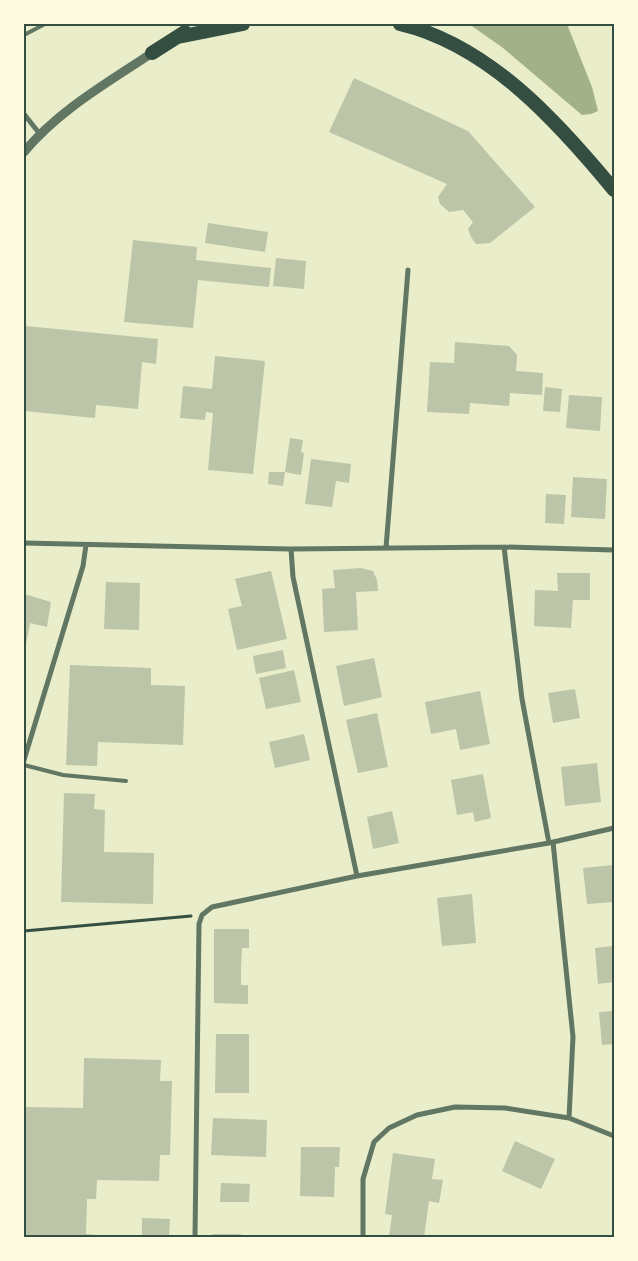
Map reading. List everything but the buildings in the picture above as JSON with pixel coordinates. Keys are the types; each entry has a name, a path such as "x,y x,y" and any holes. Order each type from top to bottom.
{"highway":[{"path":"152,53 198,24"},
{"path":"178,37 243,24"},
{"path":"400,24 440,36 484,62 516,87 562,130 614,190"}],"street":[{"path":"24,152 39,133 66,111 152,53"},
{"path":"24,114 39,133"},
{"path":"386,548 408,270"},
{"path":"24,543 290,548 504,547 614,550"},
{"path":"24,760 83,566 86,545"},
{"path":"504,547 522,699 551,842 573,1037 569,1118"},
{"path":"290,548 293,577 357,876"},
{"path":"195,1237 199,924 202,914 212,907 357,876 551,842 614,828"},
{"path":"362,1237 363,1179 374,1142 389,1128 417,1115 455,1107 505,1108 569,1118 614,1136"}],"lane":[{"path":"24,35 45,24"},
{"path":"24,765 63,776 126,781"}],"path":[{"path":"24,931 202,914"}],"shaded area":[{"path":"469,24 567,24 592,87 598,111 582,115 503,48"}]}
